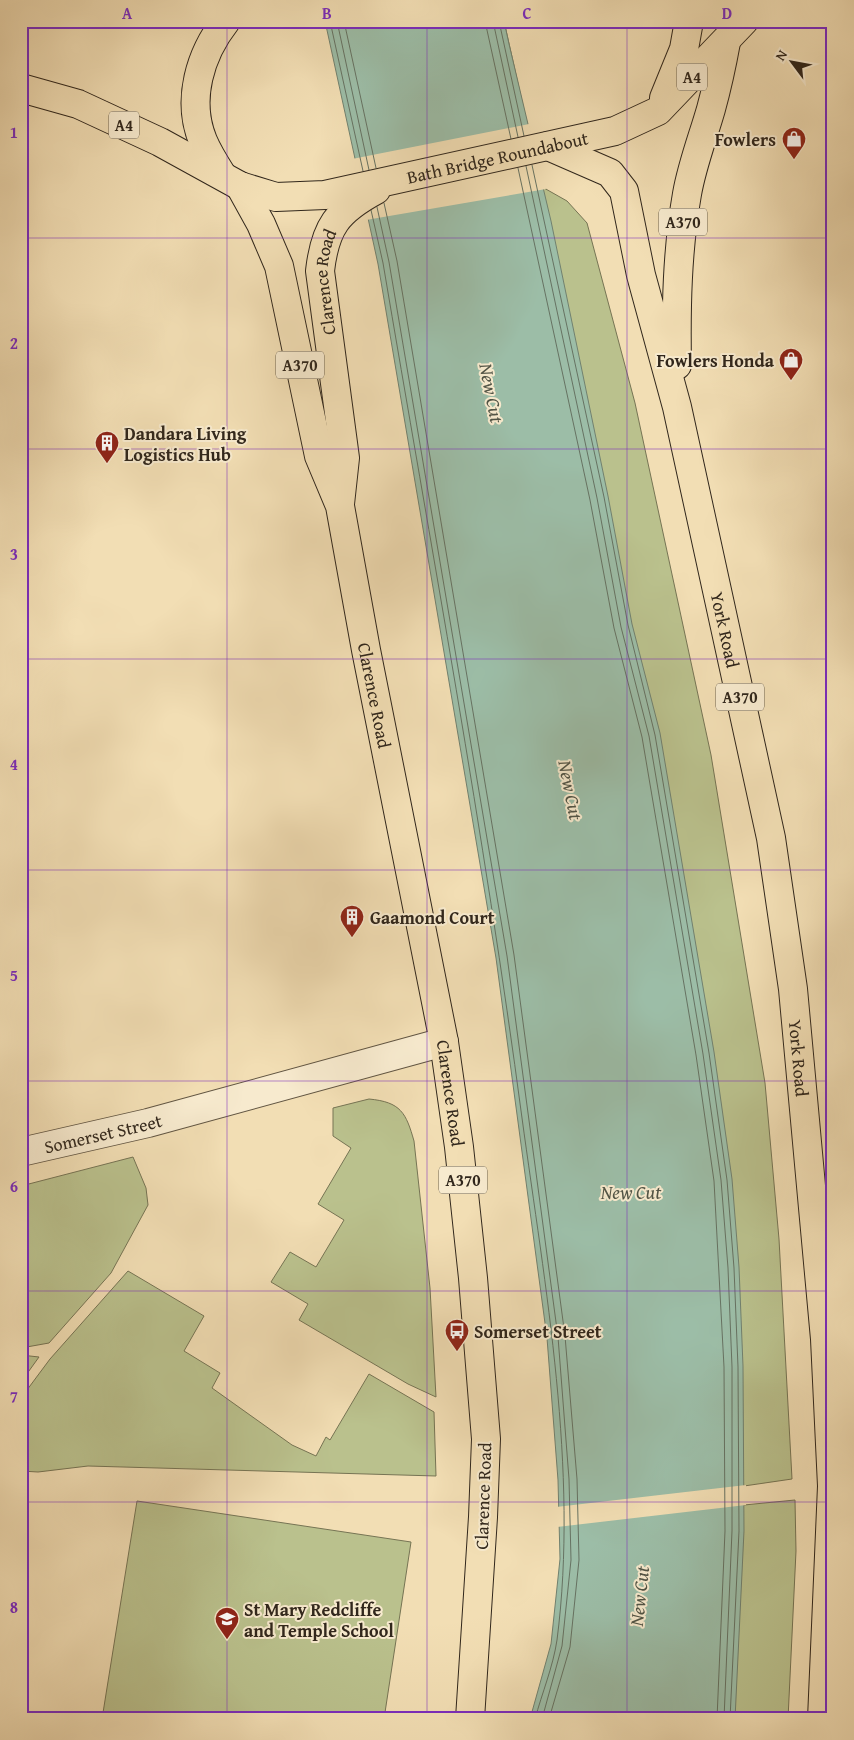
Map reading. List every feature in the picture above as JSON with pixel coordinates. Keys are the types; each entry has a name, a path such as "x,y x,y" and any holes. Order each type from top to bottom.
{"highway":[{"path":"226,21 216,34 197,77 196,109 202,139 231,181"},
{"name":"A4","path":"658,111 684,49 689,21"},
{"name":"A4","path":"658,111 726,32 744,21"},
{"name":"York Road","path":"677,407 675,302 681,232 693,165 711,109 726,32"},
{"name":"A4","path":"21,88 78,104 231,181"},
{"name":"Bath Bridge Roundabout","path":"577,148 658,111"},
{"name":"Bath Bridge Roundabout","path":"231,181 276,197 325,195 548,146"},
{"name":"York Road","path":"548,146 577,148 610,172 624,191 641,275 677,407 771,838 792,979 825,1339 832,1448 822,1719"},
{"name":"Clarence Road","path":"231,181 261,224 279,266 319,456 340,506 364,642 444,1042 460,1147 486,1439 483,1526 470,1719"},
{"name":"Clarence Road","path":"340,506 345,458 320,271 323,244 339,215 366,196 393,181"}],"street":[{"name":"Somerset Street","path":"21,1152 148,1123 444,1042"}],"shaded area":[{"path":"504,21 527,124 544,188 567,201 587,223 635,403 711,755 765,1083 779,1239 792,1479 744,1486 744,1505 795,1500 796,1551 788,1719 677,1719"},
{"path":"369,1099 395,1106 405,1116 414,1141 430,1288 436,1397 408,1384 299,1320 308,1304 271,1282 290,1252 316,1267 344,1220 318,1204 351,1148 333,1136 333,1108"},
{"path":"133,1157 146,1188 148,1205 111,1273 49,1343 21,1348 21,1186"},
{"path":"128,1271 204,1316 184,1351 220,1373 212,1388 292,1445 316,1456 326,1437 330,1440 369,1374 434,1412 436,1476 88,1466 38,1472 21,1471 21,1398 50,1359"},
{"path":"21,1355 39,1357 21,1382"},
{"path":"137,1501 411,1542 384,1719 102,1719"}],"water":[{"name":"New Cut","path":"325,21 504,21 551,221 608,496 632,624 660,733 714,1052 732,1179 739,1267 743,1366 744,1531 735,1719 530,1719 551,1644 560,1559 558,1480 547,1338 496,958 378,264"}],"pier":[{"path":"529,124 546,189 366,220 352,159"},
{"path":"746,1485 746,1505 557,1527 556,1507"}],"place":[{"name":"Fowlers","path":"794,160"},
{"name":"Fowlers Honda","path":"791,381"},
{"name":"Dandara Living Logistics Hub","path":"107,464"},
{"name":"Gaamond Court","path":"352,938"},
{"name":"Somerset Street","path":"457,1352"},
{"name":"St Mary Redcliffe and Temple School","path":"227,1640"}]}
